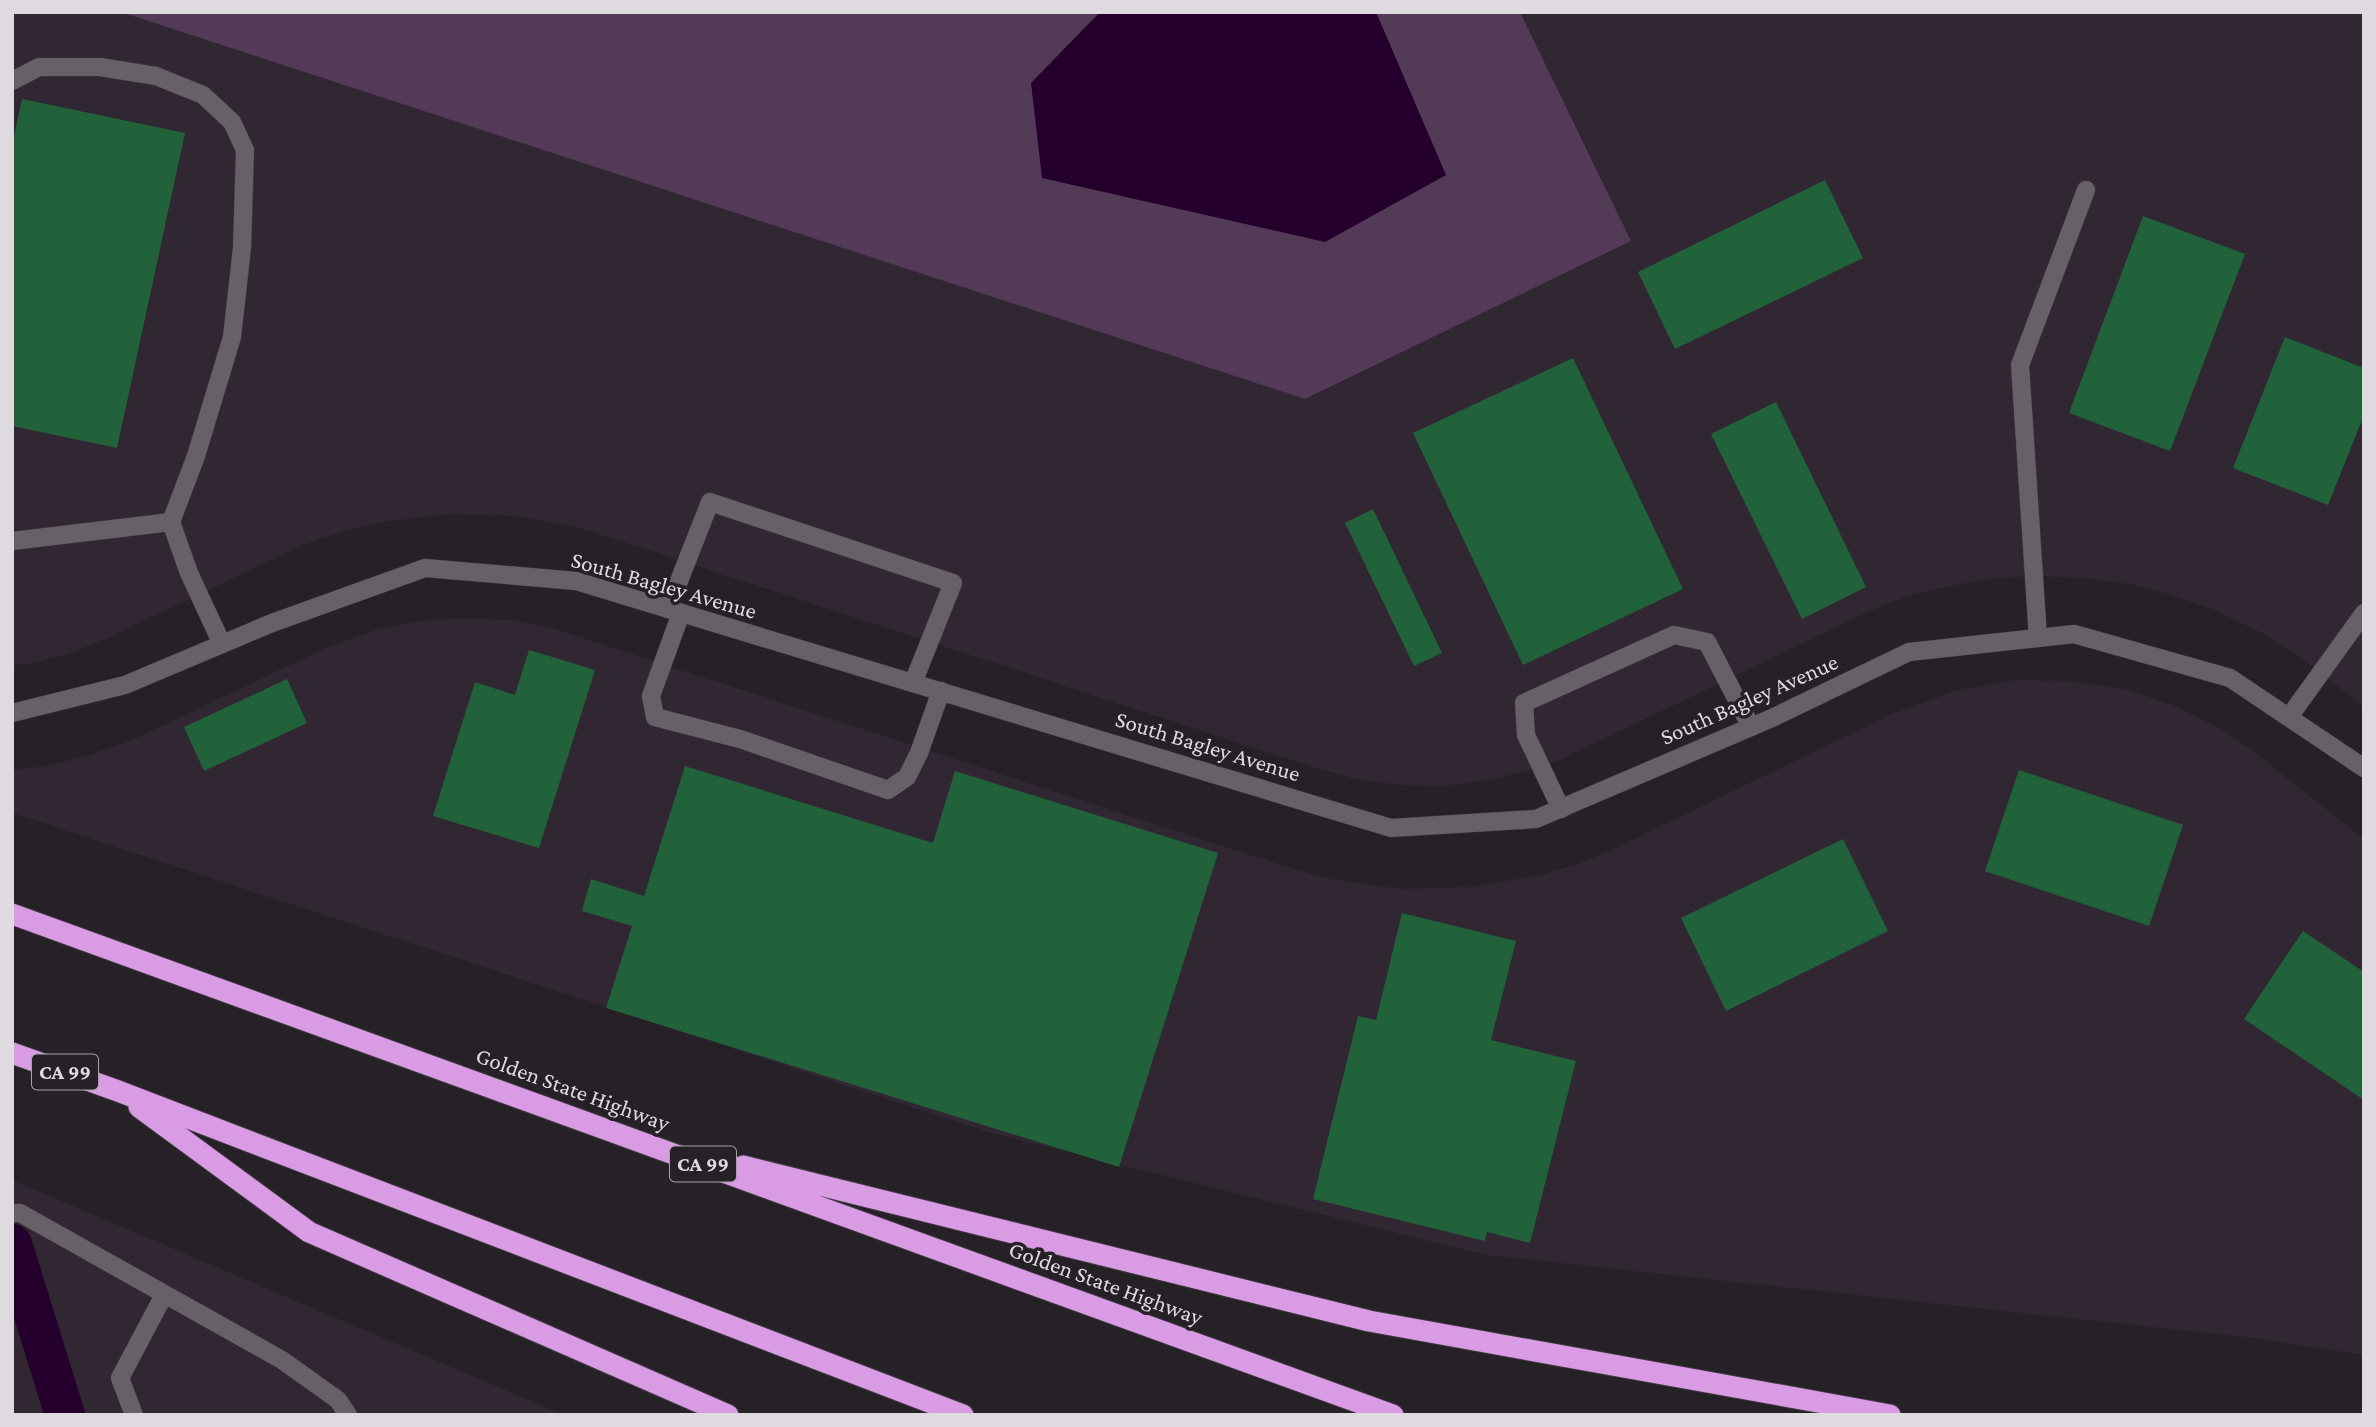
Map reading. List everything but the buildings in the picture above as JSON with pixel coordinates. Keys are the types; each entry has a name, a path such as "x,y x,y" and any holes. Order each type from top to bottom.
{"highway":[{"name":"Golden State Highway","path":"12,914 1392,1415"},
{"name":"CA 99","path":"12,1053 118,1091 963,1415"},
{"path":"118,1091 309,1232 729,1415"},
{"path":"636,1140 1369,1321 1890,1415"}],"street":[{"path":"12,80 39,67 100,67 156,76 203,95 232,122 245,150 242,248 232,338 196,456 172,522 189,573 222,644"},
{"path":"2038,638 2020,365 2086,190"},
{"path":"913,683 953,583 710,502 674,611 651,696 655,717 740,739 888,790 906,777 919,753 941,691"},
{"path":"12,541 172,522"},
{"name":"South Bagley Avenue","path":"12,713 125,685 272,623 425,568 576,581 1391,828 1536,819 1751,727 1909,652 2074,634 2230,678 2364,768"},
{"path":"2288,717 2364,613"},
{"path":"1561,809 1526,735 1524,703 1674,635 1707,642 1751,727"},
{"path":"16,1213 282,1360 338,1400 348,1415"},
{"path":"134,1415 120,1378 164,1295"}],"shaded area":[{"path":"12,12 121,12 1305,399 1631,241 1520,12 2364,12 2364,707 2303,659 2264,634 2215,610 2130,584 2084,578 1996,578 1904,597 1564,758 1530,770 1490,780 1444,786 1402,785 1360,780 1319,769 577,527 516,516 453,514 388,521 305,544 101,641 68,654 12,666"},
{"path":"121,12 1520,12 1631,241 1305,399"},
{"path":"1100,12 1376,12 1446,175 1325,242 1042,178 1031,83"},
{"path":"463,618 511,620 552,628 1287,867 1331,879 1400,889 1471,887 1540,875 1578,864 1892,714 1957,690 2016,680 2070,681 2129,690 2175,706 2223,730 2253,751 2364,839 2364,1355 2254,1338 1486,1255 988,1132 12,813 12,770 45,766 90,755 134,739 328,647 379,629 421,621"},
{"path":"12,1180 564,1415 12,1415"}],"waterway":[{"path":"12,1244 65,1415"}]}
